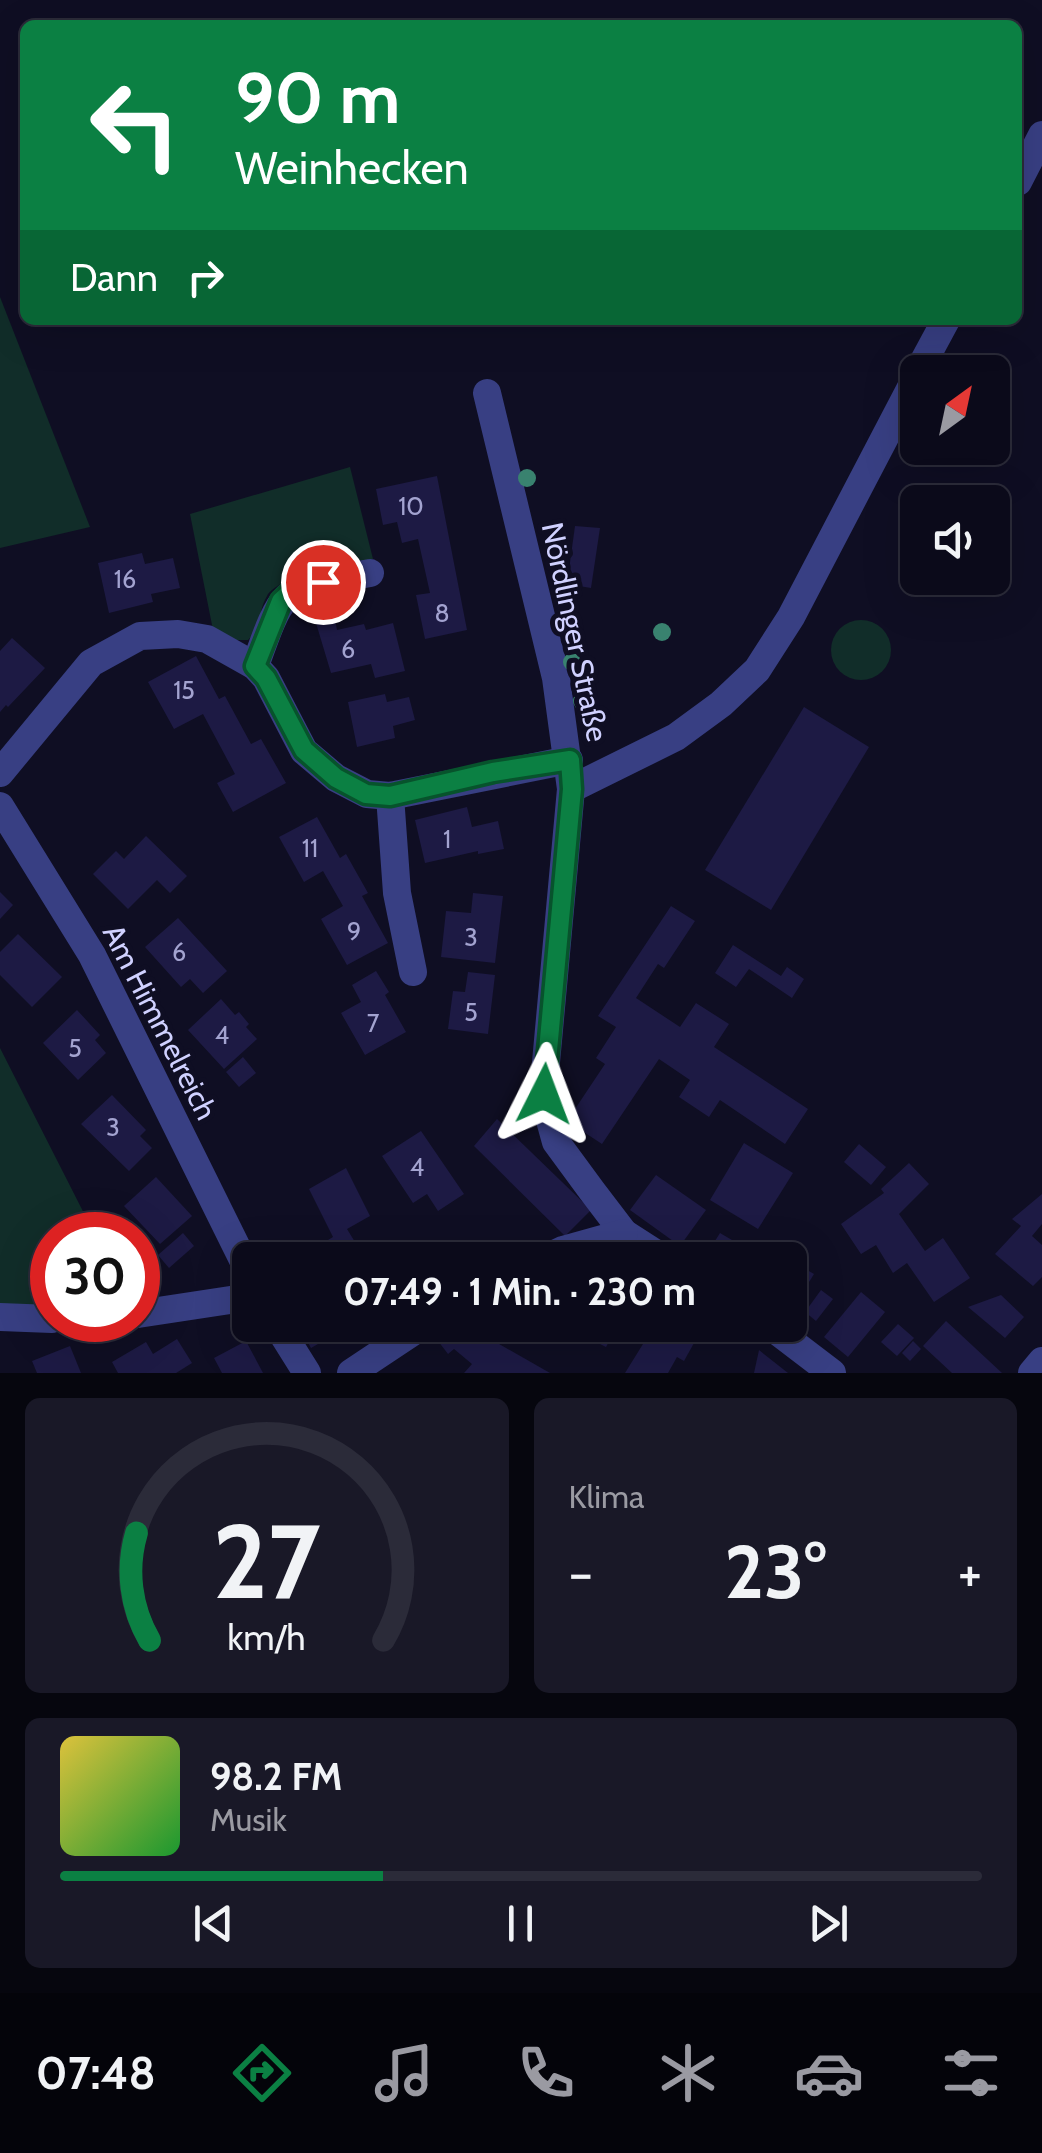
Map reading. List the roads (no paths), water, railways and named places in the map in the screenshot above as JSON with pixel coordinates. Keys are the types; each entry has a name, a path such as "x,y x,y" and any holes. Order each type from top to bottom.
{"street":[{"path":"1022,174 1042,135"},
{"path":"928,355 943,325"},
{"name":"Nördlinger Straße","path":"487,393 556,678 570,760 572,789 544,1094 556,1142 624,1233 638,1242"},
{"path":"572,789 676,738 757,670 792,617 900,408"},
{"path":"255,666 281,601 295,588 370,573"},
{"path":"0,774 91,663 140,636 178,634 208,639 255,666 266,678 304,750 336,778 366,794 390,796 493,772 570,760"},
{"path":"390,796 397,893 413,972"},
{"name":"Am Himmelreich","path":"0,806 92,954 234,1242"},
{"path":"592,1242 624,1233"},
{"path":"160,1311 232,1301"},
{"path":"0,1317 30,1318"},
{"path":"288,1342 307,1373"},
{"path":"351,1373 398,1342"},
{"path":"791,1342 832,1373"},
{"path":"1032,1373 1042,1362"}]}
